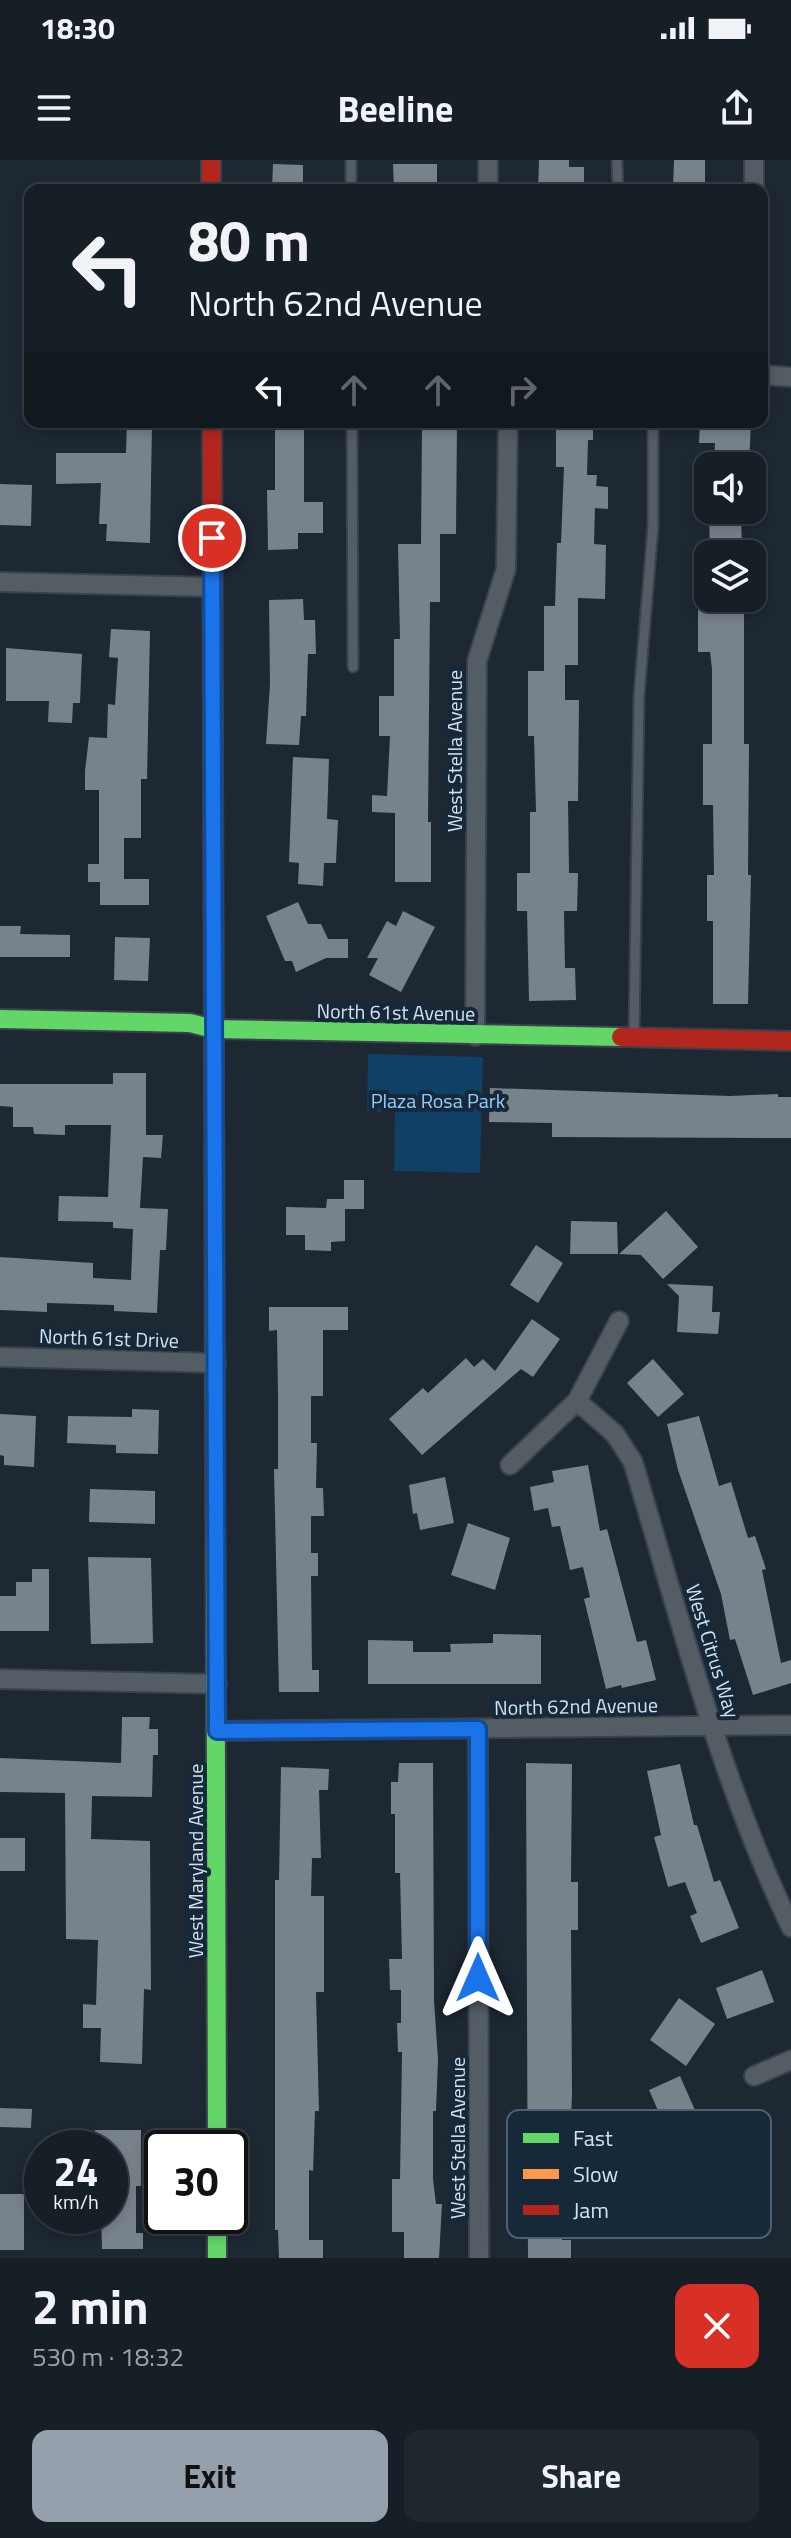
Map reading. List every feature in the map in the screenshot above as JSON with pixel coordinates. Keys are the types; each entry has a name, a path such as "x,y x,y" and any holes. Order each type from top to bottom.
{"street":[{"path":"211,160 211,184"},
{"path":"488,160 488,184"},
{"path":"754,160 754,184"},
{"path":"768,375 791,377"},
{"name":"West Maryland Avenue","path":"212,428 217,2130"},
{"name":"West Stella Avenue","path":"475,1036 477,661 506,569 508,428"},
{"path":"0,582 212,587"},
{"name":"North 61st Avenue","path":"0,1019 190,1023 214,1029 791,1041"},
{"path":"510,1465 577,1401 619,1321"},
{"name":"North 61st Drive","path":"0,1357 216,1363"},
{"name":"West Citrus Way","path":"577,1401 615,1434 633,1462 712,1727 773,1890 791,1927"},
{"path":"0,1679 217,1684"},
{"name":"North 62nd Avenue","path":"217,1731 791,1725"},
{"name":"West Stella Avenue","path":"478,1729 479,2258"},
{"path":"754,2076 791,2060"},
{"path":"217,2234 217,2258"}],"lane":[{"path":"351,160 351,184"},
{"path":"617,160 618,184"},
{"path":"352,428 353,667"},
{"path":"634,1038 639,696 653,527 653,428"}],"green space":[{"name":"Plaza Rosa Park","path":"368,1054 483,1057 480,1173 394,1171 395,1112 367,1111"}],"building":[{"path":"539,160 569,160 569,167 584,167 584,184 538,184"},
{"path":"674,160 705,160 705,184 673,184"},
{"path":"273,164 303,165 303,184 272,184"},
{"path":"393,164 437,164 437,184 394,184"},
{"path":"127,428 152,428 150,543 106,541 107,524 99,524 101,483 56,484 56,453 126,453"},
{"path":"275,428 304,428 304,502 323,502 323,533 298,533 298,549 268,550 267,490 275,490"},
{"path":"422,428 457,428 456,534 440,534 440,602 430,602 428,822 431,822 431,882 395,882 395,813 372,812 372,795 387,796 390,736 379,736 379,696 394,696 394,639 400,639 398,544 421,544"},
{"path":"556,428 593,428 593,440 588,440 587,475 597,475 596,486 608,487 608,509 595,508 594,544 606,545 605,599 578,598 578,665 565,665 565,700 579,700 578,801 568,801 569,873 578,873 577,911 564,911 565,968 575,968 576,1000 529,1001 527,911 517,911 517,873 530,873 530,812 536,812 534,736 528,736 528,671 544,671 544,606 555,606 564,467 556,467"},
{"path":"700,428 751,428 750,452 715,452 715,443 699,443"},
{"path":"0,484 32,485 31,526 0,525"},
{"path":"709,524 741,524 742,540 710,540"},
{"path":"303,599 304,620 315,620 316,654 308,654 306,716 301,716 299,745 266,744 270,684 269,600"},
{"path":"698,612 744,612 744,744 749,744 748,875 751,875 748,1004 713,1004 713,921 707,921 707,875 714,875 713,805 703,805 703,744 712,744 712,669 710,652 698,652"},
{"path":"111,629 150,631 147,779 141,779 141,838 124,838 124,879 149,879 149,905 100,905 100,882 88,882 88,864 99,864 99,790 85,790 85,771 89,737 107,738 108,704 115,705 118,658 109,657"},
{"path":"6,648 82,654 80,703 73,703 72,723 48,722 49,701 6,701"},
{"path":"293,757 329,759 327,819 338,820 336,863 324,863 323,886 298,884 299,863 289,862"},
{"path":"298,902 308,924 321,924 328,939 348,939 348,958 326,958 296,972 292,961 285,961 266,916"},
{"path":"403,911 435,927 401,992 369,975 378,958 367,958 387,921 396,926"},
{"path":"0,926 21,926 20,934 70,935 70,957 0,957"},
{"path":"115,937 150,938 148,981 114,980"},
{"path":"113,1073 146,1073 146,1135 163,1135 161,1158 143,1157 140,1208 168,1209 166,1250 160,1250 157,1313 114,1311 114,1305 47,1303 47,1312 0,1310 0,1257 93,1263 93,1278 131,1280 133,1229 113,1228 113,1222 58,1221 59,1196 108,1197 111,1125 65,1125 65,1135 34,1134 33,1127 13,1127 13,1107 0,1106 0,1084 113,1084"},
{"path":"490,1088 730,1096 778,1094 778,1097 791,1097 791,1138 552,1137 552,1123 489,1122"},
{"path":"344,1180 364,1180 364,1209 345,1209 345,1241 331,1242 331,1251 305,1250 305,1235 286,1235 286,1207 326,1208 327,1199 344,1199"},
{"path":"666,1211 698,1247 663,1279 641,1255 619,1254"},
{"path":"571,1221 617,1222 618,1254 570,1254"},
{"path":"536,1245 563,1263 538,1303 510,1285"},
{"path":"667,1284 713,1286 712,1312 720,1312 718,1334 677,1332 679,1296"},
{"path":"269,1307 348,1307 348,1330 323,1330 323,1396 311,1396 311,1443 317,1443 316,1488 323,1488 324,1516 311,1516 311,1553 318,1553 318,1576 311,1576 312,1670 319,1670 319,1692 279,1692 274,1469 278,1469 277,1330 269,1331"},
{"path":"532,1319 560,1339 533,1377 521,1369 422,1455 389,1419 423,1388 428,1393 466,1358 474,1367 483,1359 495,1371"},
{"path":"653,1359 684,1394 658,1417 627,1383"},
{"path":"132,1409 159,1410 158,1454 116,1453 116,1445 67,1443 68,1416 132,1417"},
{"path":"0,1414 36,1416 34,1467 4,1465 4,1456 0,1455"},
{"path":"699,1416 719,1486 731,1482 748,1538 755,1536 766,1569 762,1570 781,1663 791,1660 791,1683 753,1695 735,1639 730,1640 721,1594 678,1470 667,1424"},
{"path":"588,1465 600,1531 607,1529 637,1642 646,1640 656,1680 622,1688 621,1685 606,1689 584,1599 590,1597 583,1567 570,1570 560,1526 552,1527 548,1508 534,1511 530,1487 554,1482 552,1471"},
{"path":"445,1477 454,1523 420,1530 417,1513 413,1514 409,1485"},
{"path":"90,1489 155,1491 155,1524 89,1522"},
{"path":"468,1523 510,1538 495,1590 451,1575"},
{"path":"88,1557 151,1558 153,1643 91,1644"},
{"path":"32,1569 49,1569 49,1631 0,1631 0,1596 16,1596 16,1582 32,1582"},
{"path":"493,1634 541,1635 541,1684 368,1684 368,1640 413,1641 413,1652 451,1652 450,1644 493,1643"},
{"path":"122,1717 150,1717 149,1729 158,1729 158,1755 153,1755 152,1797 92,1796 91,1839 150,1841 151,1990 144,1989 142,2064 100,2062 101,2028 83,2028 83,2004 96,2005 98,1940 66,1939 65,1793 0,1792 0,1758 121,1763"},
{"path":"399,1763 433,1763 434,2001 438,2059 436,2111 433,2111 433,2179 436,2204 442,2204 439,2258 404,2258 404,2232 392,2232 392,2179 400,2179 402,2052 398,2052 397,2023 401,2023 401,1990 390,1990 389,1959 402,1959 400,1873 395,1873 395,1814 391,1814 391,1782 398,1782"},
{"path":"526,1763 572,1764 571,1882 578,1882 578,1930 571,1930 571,2110 527,2110"},
{"path":"680,1764 694,1825 697,1825 714,1882 720,1880 739,1928 701,1943 690,1916 697,1913 685,1882 668,1887 654,1837 661,1835 647,1771"},
{"path":"281,1767 329,1769 328,1790 319,1790 321,1858 312,1858 311,1896 324,1896 324,1992 316,1992 319,2111 315,2111 313,2171 309,2170 309,2240 323,2240 323,2258 279,2258 278,2230 275,2230 275,1880 279,1880"},
{"path":"0,1838 25,1838 25,1871 0,1871"},
{"path":"762,1970 774,2002 727,2019 716,1988"},
{"path":"679,1998 715,2024 686,2066 650,2040"},
{"path":"680,2076 695,2110 658,2110 649,2090"},
{"path":"0,2108 32,2109 31,2128 0,2127"},
{"path":"128,2130 141,2130 141,2186 136,2186 136,2233 143,2233 143,2249 102,2249 102,2234 128,2234"},
{"path":"0,2194 24,2194 24,2250 0,2250"},
{"path":"528,2238 571,2240 571,2258 528,2258"}],"traffic: fast":[{"path":"0,1019 190,1023 214,1029 621,1037"},
{"path":"214,1072 217,2130"},
{"path":"217,2234 217,2258"}],"traffic: slow":[{"path":"213,739 214,1072"}],"traffic: jam":[{"path":"211,160 211,184"},
{"path":"212,428 213,739"},
{"path":"621,1037 791,1041"}],"route":[{"path":"212,538 217,1731 478,1729 478,1978"}]}
